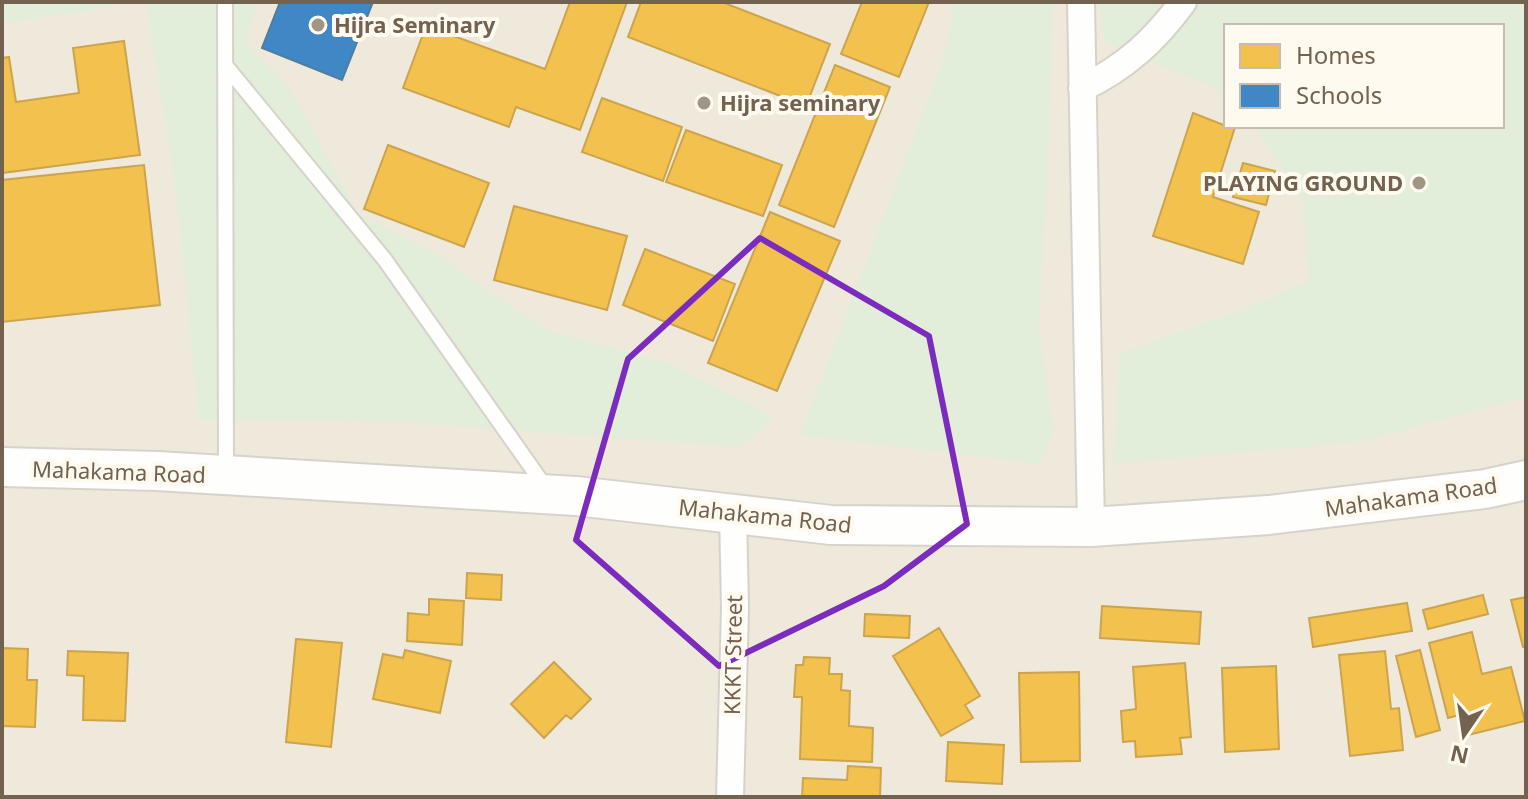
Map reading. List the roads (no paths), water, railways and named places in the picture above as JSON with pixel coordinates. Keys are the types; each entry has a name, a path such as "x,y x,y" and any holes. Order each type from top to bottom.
{"street":[{"path":"1081,2 1091,527"},
{"path":"1082,88 1111,74 1143,50 1183,2"},
{"name":"Mahakama Road","path":"2,467 226,476 550,495 831,525 1091,527 1269,515 1485,489 1526,480"},
{"name":"KKKT Street","path":"730,797 735,608 733,513"}],"lane":[{"path":"225,2 226,476"},
{"path":"225,65 385,260 550,495"}],"place":[{"name":"Hijra Seminary","path":"318,25"},
{"name":"Hijra seminary","path":"704,103"},
{"name":"PLAYING GROUND","path":"1419,183"}]}
